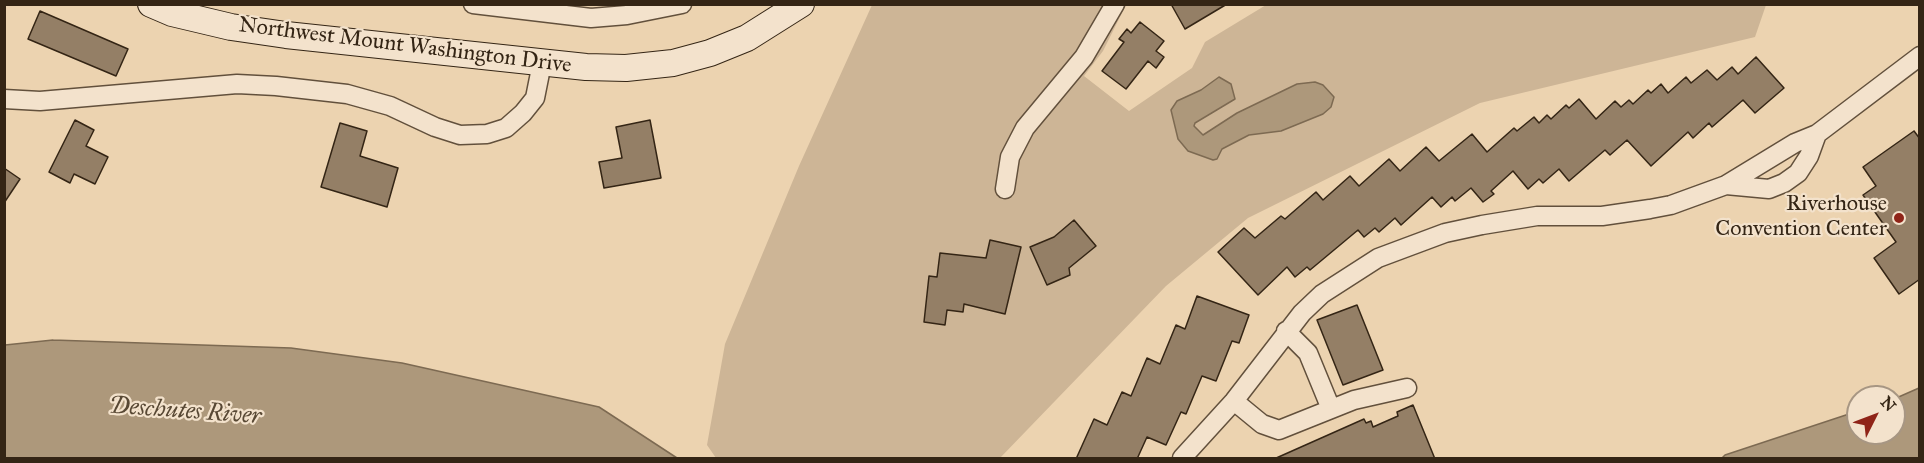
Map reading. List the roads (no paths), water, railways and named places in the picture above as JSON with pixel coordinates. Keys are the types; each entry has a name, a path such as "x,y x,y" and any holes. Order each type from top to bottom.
{"main road":[{"name":"Northwest Mount Washington Drive","path":"152,4 172,13 231,27 286,35 542,63 626,68 673,63 710,53 747,38 801,4"}],"street":[{"path":"473,4 591,18 627,15 682,4"},
{"path":"1005,189 1010,157 1025,128 1084,57 1115,4"},
{"path":"1182,459 1234,401 1286,331 1322,294 1350,275 1413,243 1464,229 1537,216 1602,216 1671,206 1726,185 1795,143 1817,134 1920,56"},
{"path":"4,99 40,101 237,84 276,86 347,94 390,106 435,127 460,135 487,134 506,128 524,113 535,98 542,63"},
{"path":"1726,185 1769,189 1784,183 1798,173 1809,156 1817,134"},
{"path":"1286,331 1308,353 1331,409"},
{"path":"1234,401 1262,424 1279,430 1381,392 1407,388"}],"water":[{"path":"1219,77 1231,84 1235,99 1195,123 1194,126 1203,135 1237,113 1297,84 1315,82 1323,85 1334,97 1331,107 1323,114 1281,131 1249,135 1222,149 1217,159 1213,160 1188,151 1178,139 1171,110 1177,101 1201,90"},
{"name":"Deschutes River","path":"53,340 291,348 402,363 599,407 677,458 5,458 5,345"},
{"path":"1919,388 1919,458 1722,458 1725,455 1846,415 1846,445 1906,445 1906,394"}],"place":[{"name":"Riverhouse Convention Center","path":"1899,218"}]}
